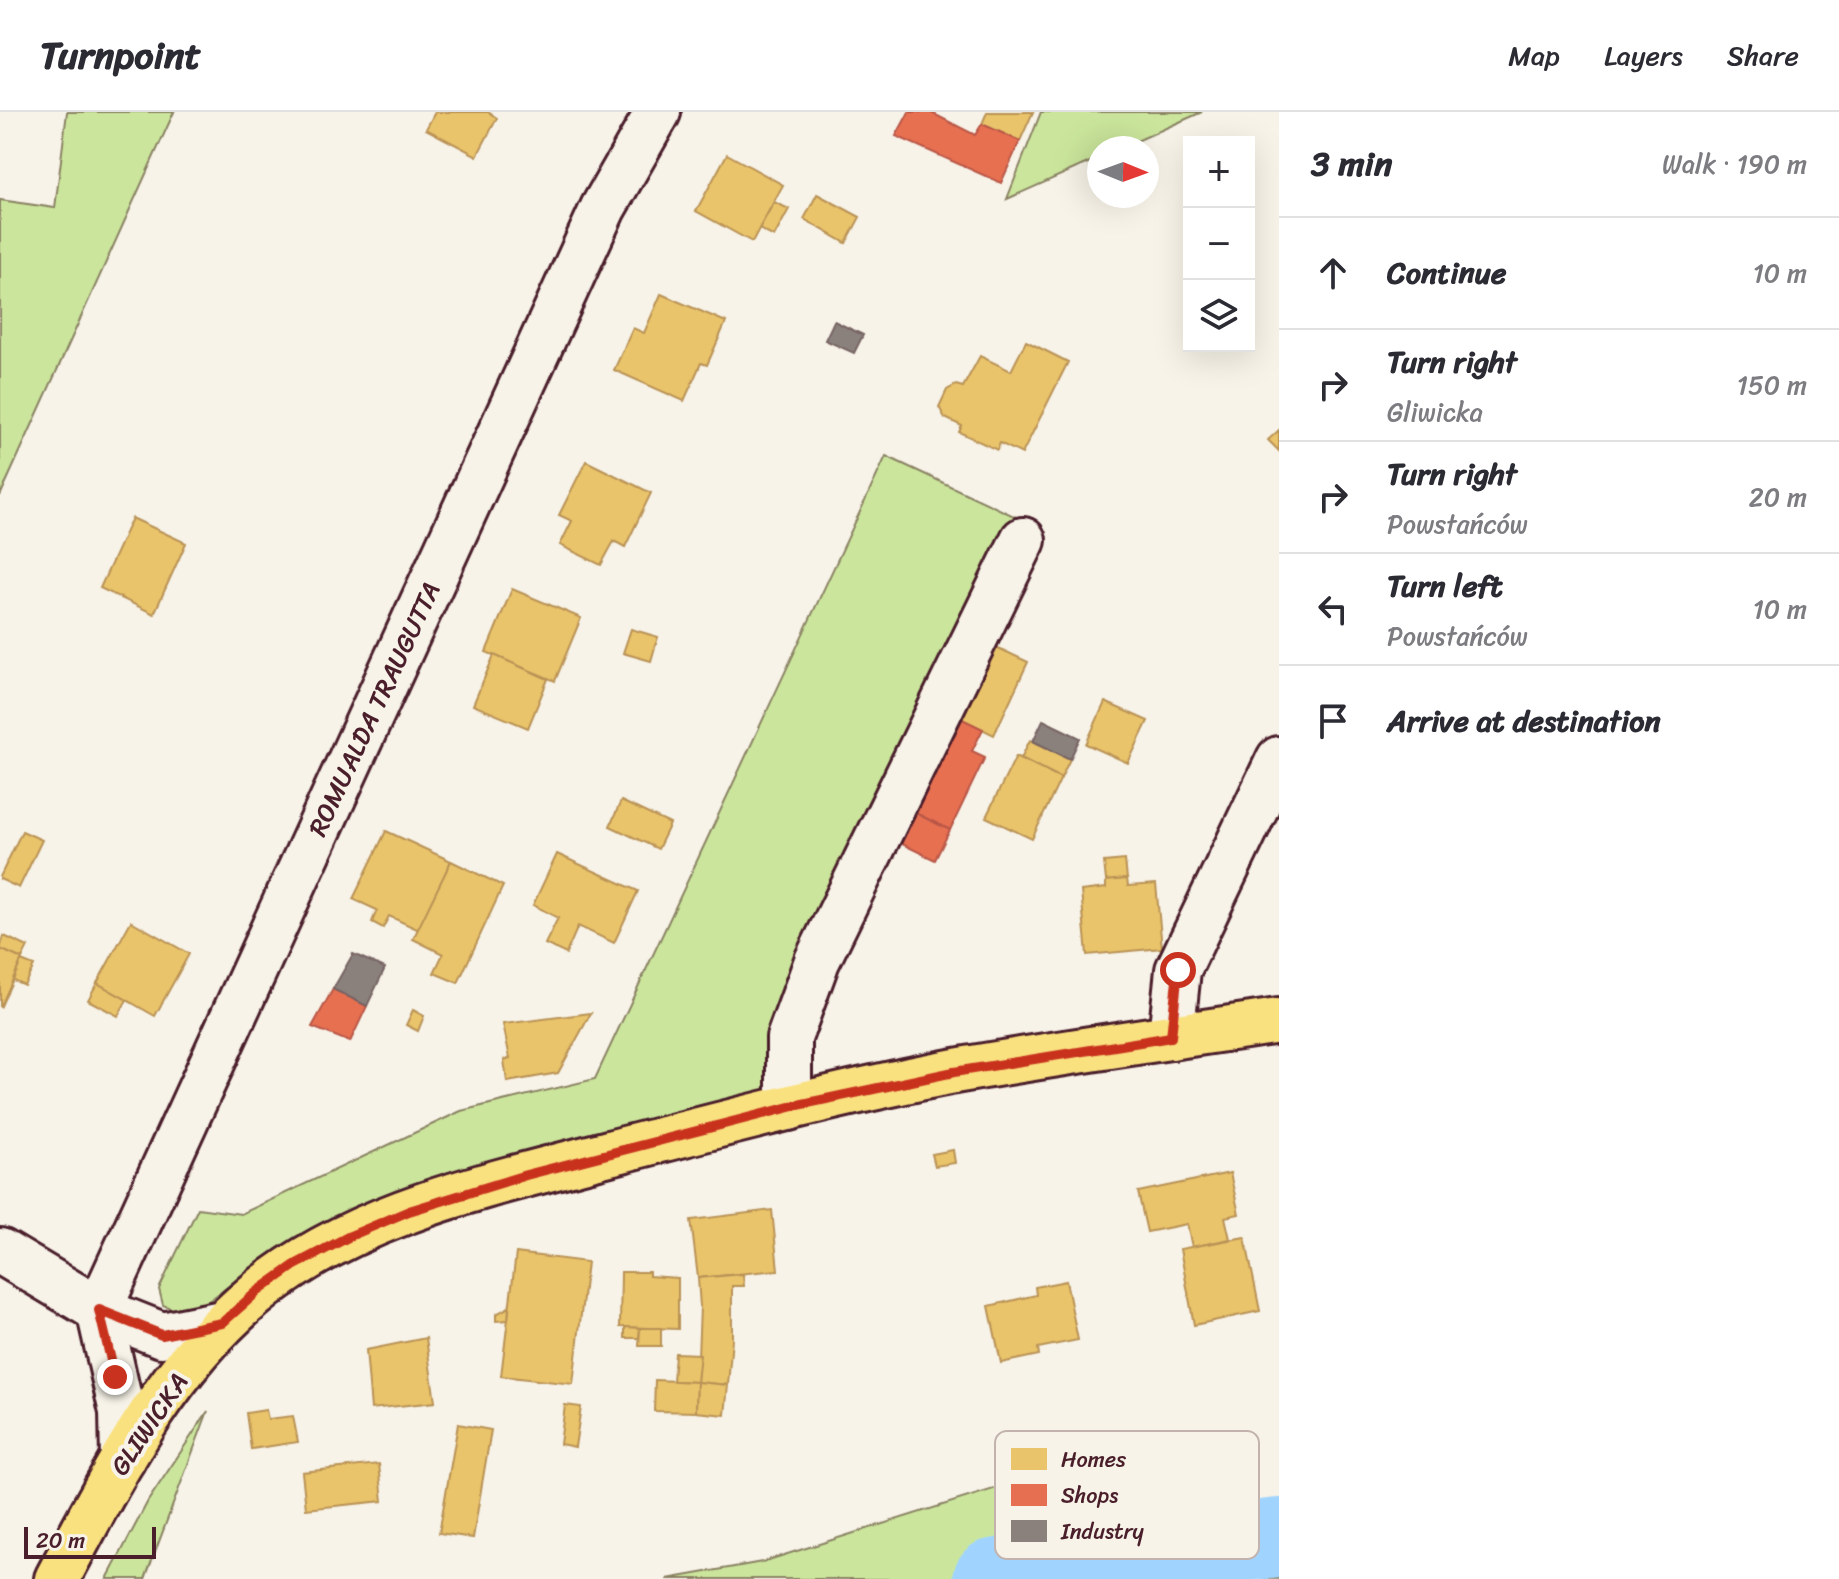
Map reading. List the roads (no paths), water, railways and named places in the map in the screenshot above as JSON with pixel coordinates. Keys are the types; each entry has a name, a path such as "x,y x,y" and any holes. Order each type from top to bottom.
{"main road":[{"name":"GLIWICKA","path":"57,1579 123,1459 171,1386 222,1323 257,1292 295,1265 350,1236 409,1211 526,1175 789,1108 954,1072 1279,1021"}],"street":[{"name":"ROMUALDA TRAUGUTTA","path":"99,1310 596,222 658,112"},
{"path":"789,1108 789,1038 817,961 1023,540"},
{"path":"1171,1037 1178,970 1279,759"},
{"path":"0,1251 99,1310 162,1335 222,1323"},
{"path":"99,1310 122,1412 123,1459"}],"waterway":[{"path":"1259,1540 1279,1538"},
{"path":"993,1579 1108,1559"}]}
